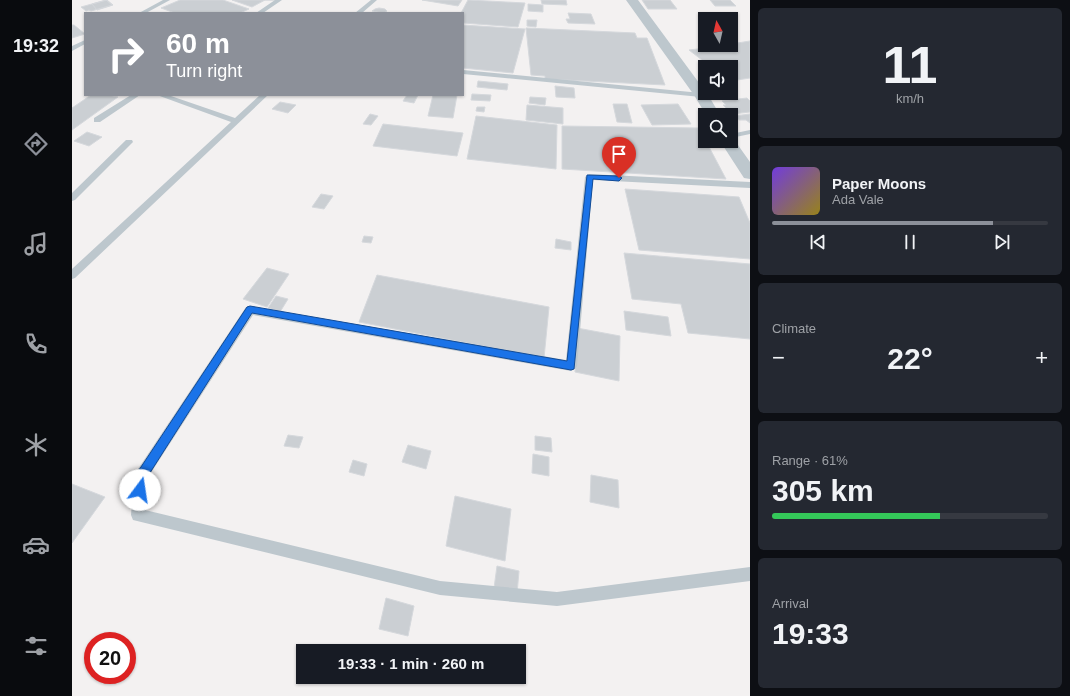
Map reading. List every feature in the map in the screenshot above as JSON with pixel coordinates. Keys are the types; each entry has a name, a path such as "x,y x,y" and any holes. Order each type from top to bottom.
{"street":[{"path":"632,0 698,91"},
{"path":"733,148 750,174"}],"lane":[{"path":"145,12 167,0"},
{"path":"261,12 279,0"},
{"path":"359,12 374,0"},
{"path":"72,48 84,42"},
{"path":"464,72 698,95"},
{"path":"97,120 134,96"},
{"path":"164,96 235,121"},
{"path":"72,275 263,96"},
{"path":"738,135 750,132"},
{"path":"72,198 129,142"},
{"path":"750,185 589,177 571,366 250,310 141,477 138,515 440,588 557,599 750,574"}],"building":[{"path":"106,0 112,5 91,11 86,11 81,7"},
{"path":"107,0 113,5 97,10 92,4"},
{"path":"180,0 223,0 249,9 242,12 172,12 161,8"},
{"path":"232,0 265,0 252,7"},
{"path":"422,0 462,0 458,6"},
{"path":"468,0 525,3 518,27 464,23 464,12 462,12"},
{"path":"541,0 566,0 567,5 542,4"},
{"path":"642,0 670,0 677,9 648,9"},
{"path":"710,0 730,0 736,6 715,6"},
{"path":"528,4 543,5 543,12 528,11"},
{"path":"375,9 385,9 387,11 372,11"},
{"path":"568,13 591,14 595,24 568,23 566,19 570,19"},
{"path":"527,20 537,20 536,27 527,26"},
{"path":"72,25 74,25 84,34 72,38"},
{"path":"464,25 525,29 513,73 464,68"},
{"path":"526,28 635,33 637,38 647,38 665,85 545,79 545,76 531,75"},
{"path":"750,41 750,78 738,80 738,60 702,60 689,50 698,49 698,52 738,52 738,43"},
{"path":"478,81 508,84 507,90 477,87"},
{"path":"555,86 574,88 575,98 556,97"},
{"path":"472,94 491,95 490,101 471,100"},
{"path":"90,96 118,97 72,130 72,108"},
{"path":"406,96 418,96 414,103 403,101"},
{"path":"433,96 457,96 453,118 428,116"},
{"path":"530,97 546,98 545,105 529,103"},
{"path":"747,98 750,101 750,112 738,113 738,108 726,108 723,105 726,105 722,101"},
{"path":"280,102 296,105 288,113 272,109"},
{"path":"613,104 627,104 632,123 617,122"},
{"path":"678,104 691,124 652,125 641,105"},
{"path":"527,105 563,108 563,124 526,120"},
{"path":"477,107 485,107 484,112 476,111"},
{"path":"370,114 378,116 371,125 363,124"},
{"path":"750,114 750,123 746,120 739,120 738,116"},
{"path":"476,116 557,125 556,169 467,159"},
{"path":"383,124 463,133 457,156 373,146"},
{"path":"562,126 698,128 698,148 710,148 726,179 562,169"},
{"path":"87,132 102,137 89,146 74,141"},
{"path":"625,189 739,197 750,223 750,259 639,250"},
{"path":"321,194 333,196 324,209 312,207"},
{"path":"364,236 373,237 371,243 362,242"},
{"path":"556,239 571,242 571,250 555,248"},
{"path":"624,253 750,264 750,339 688,333 681,304 632,299"},
{"path":"267,268 289,274 267,307 243,299"},
{"path":"377,275 549,307 544,358 359,322"},
{"path":"276,296 288,299 280,312 268,308"},
{"path":"624,311 668,317 671,336 626,330"},
{"path":"577,328 620,336 619,381 575,372"},
{"path":"288,435 303,437 299,448 284,446"},
{"path":"535,436 551,438 552,452 535,450"},
{"path":"408,445 431,451 426,469 402,462"},
{"path":"533,454 549,457 549,476 532,473"},
{"path":"353,460 367,464 364,476 349,472"},
{"path":"591,475 618,480 619,508 590,502"},
{"path":"72,484 105,497 72,543"},
{"path":"455,496 511,509 505,561 446,546"},
{"path":"497,566 519,571 517,594 494,588"},
{"path":"386,598 414,606 408,636 379,629"}],"route":[{"path":"140,490 141,477 250,310 571,366 589,177 619,178"}]}
